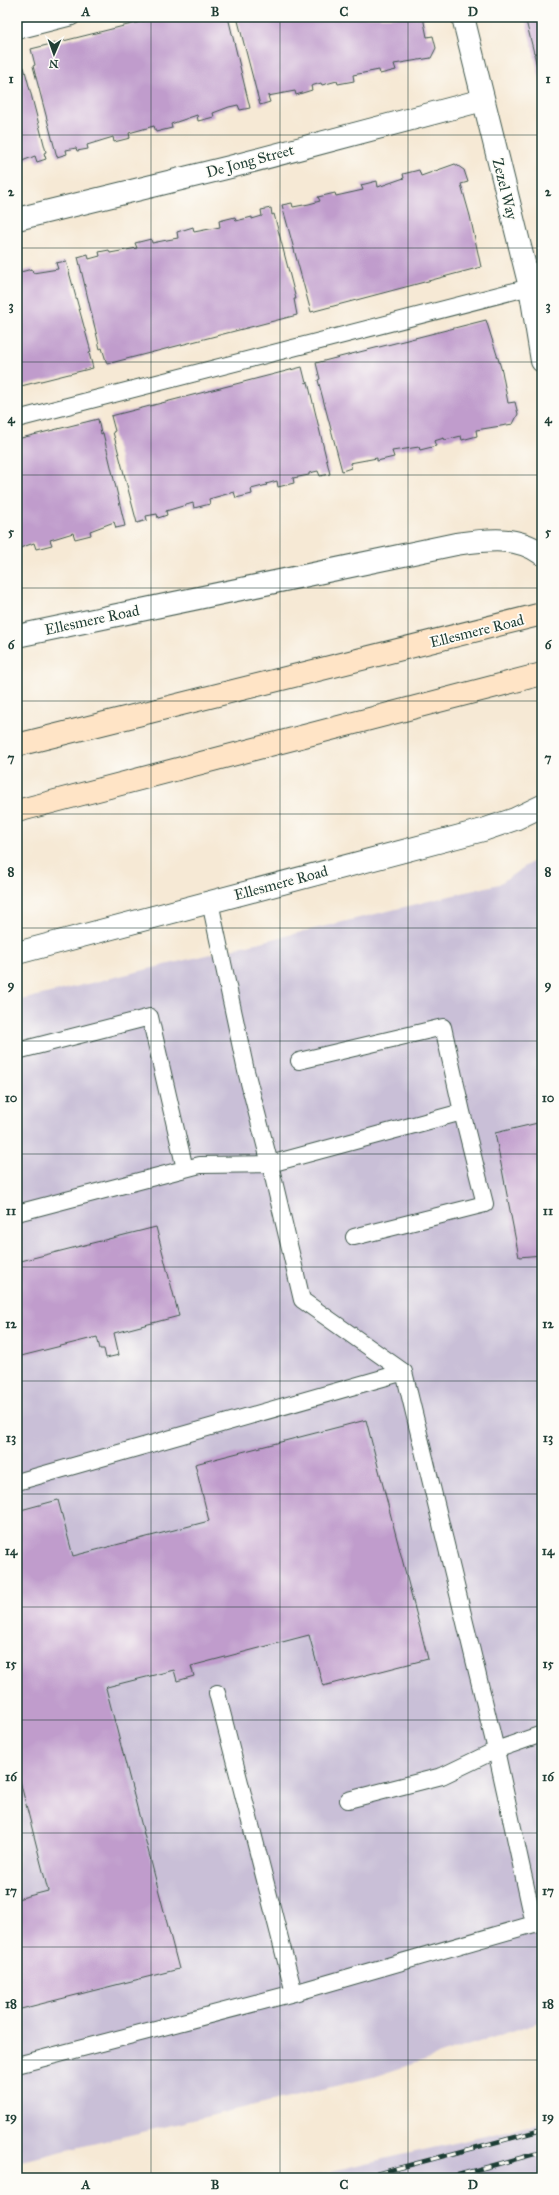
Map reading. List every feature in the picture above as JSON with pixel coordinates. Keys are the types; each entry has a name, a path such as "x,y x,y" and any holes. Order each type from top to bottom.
{"main road":[{"name":"Ellesmere Road","path":"17,746 542,614"},
{"path":"17,811 532,677"}],"street":[{"name":"Zezel Way","path":"463,17 482,100 530,287 542,361"},
{"name":"De Jong Street","path":"17,219 230,167 482,100"},
{"name":"Ellesmere Road","path":"17,636 456,544 502,540 520,542 540,547"},
{"name":"Ellesmere Road","path":"17,953 483,830 541,808"}],"lane":[{"path":"17,31 72,17"},
{"path":"17,419 530,287"},
{"path":"17,2065 294,1993 538,1923 404,1372 302,1300 270,1164 246,1071 210,902"},
{"path":"17,1051 150,1017 185,1169"},
{"path":"299,1061 443,1027 485,1204 354,1237"},
{"path":"17,1213 200,1165 270,1164 462,1112"},
{"path":"17,1482 404,1372"},
{"path":"217,1693 294,1993"},
{"path":"348,1800 442,1776 496,1750 542,1734"}],"shaded area":[{"path":"542,855 542,2021 373,2077 17,2162 17,1001 499,884"},
{"path":"542,2123 542,2178 301,2178"}],"building":[{"path":"160,17 228,17 250,108 240,110 238,105 229,107 213,113 214,117 198,121 197,115 171,124 172,128 156,132 154,126 129,133 130,138 114,142 113,137 87,145 88,149 77,151 76,148 66,150 67,154 57,157 33,66 35,65 31,49"},
{"path":"237,17 423,17 427,37 433,36 436,48 431,58 394,64 396,70 380,74 379,70 353,75 354,81 338,84 337,81 322,85 321,83 311,86 312,90 296,95 295,91 268,96 270,102 260,105"},
{"path":"525,17 542,17 542,86 534,54 537,53 534,53"},
{"path":"17,53 22,68 24,67 46,152 44,153 46,159 37,162 35,156 17,163"},
{"path":"455,164 464,170 468,182 461,184 470,216 481,267 311,312 282,205 292,203 293,207 309,204 320,201 318,197 335,193 336,196 363,190 361,185 377,181 378,187 404,178 403,174 419,170 421,176"},
{"path":"271,208 272,215 274,214 296,299 294,299 297,315 107,364 102,348 100,349 78,257 88,254 89,259 100,256 99,252 109,250 110,253 137,248 135,243 151,239 152,243 178,238 177,232 193,227 194,232 220,227 219,221 235,217 236,221 252,217 252,219 262,216 261,210"},
{"path":"66,261 91,352 89,353 93,368 17,387 17,273 32,269 33,273 58,269 56,263"},
{"path":"486,320 502,371 508,403 515,402 518,414 513,424 476,430 477,436 462,440 461,436 445,440 444,438 434,441 436,446 420,450 419,447 392,451 394,457 377,461 377,458 350,463 351,468 342,471 318,380 320,379 316,363"},
{"path":"302,367 306,383 308,382 330,474 320,476 318,471 309,473 309,475 293,478 294,483 278,487 277,481 251,489 252,494 236,498 234,492 209,499 210,504 194,508 193,503 166,511 167,515 158,518 157,514 146,516 147,520 137,523 113,432 115,431 111,416"},
{"path":"98,419 101,434 103,433 125,526 116,528 114,522 90,531 91,535 75,539 73,533 50,540 52,545 36,549 34,543 17,549 17,439"},
{"path":"542,1122 542,1255 519,1257 495,1133"},
{"path":"156,1227 179,1316 114,1333 119,1355 106,1358 104,1349 100,1349 97,1337 17,1357 17,1262"},
{"path":"366,1420 428,1659 323,1686 309,1635 191,1666 194,1676 177,1681 174,1670 107,1687 106,1688 179,1969 17,2010 17,1899 48,1891 17,1769 17,1511 58,1500 73,1556 209,1521 195,1464"}],"railway":[{"path":"361,2178 542,2130"},
{"path":"447,2178 542,2152"}]}
